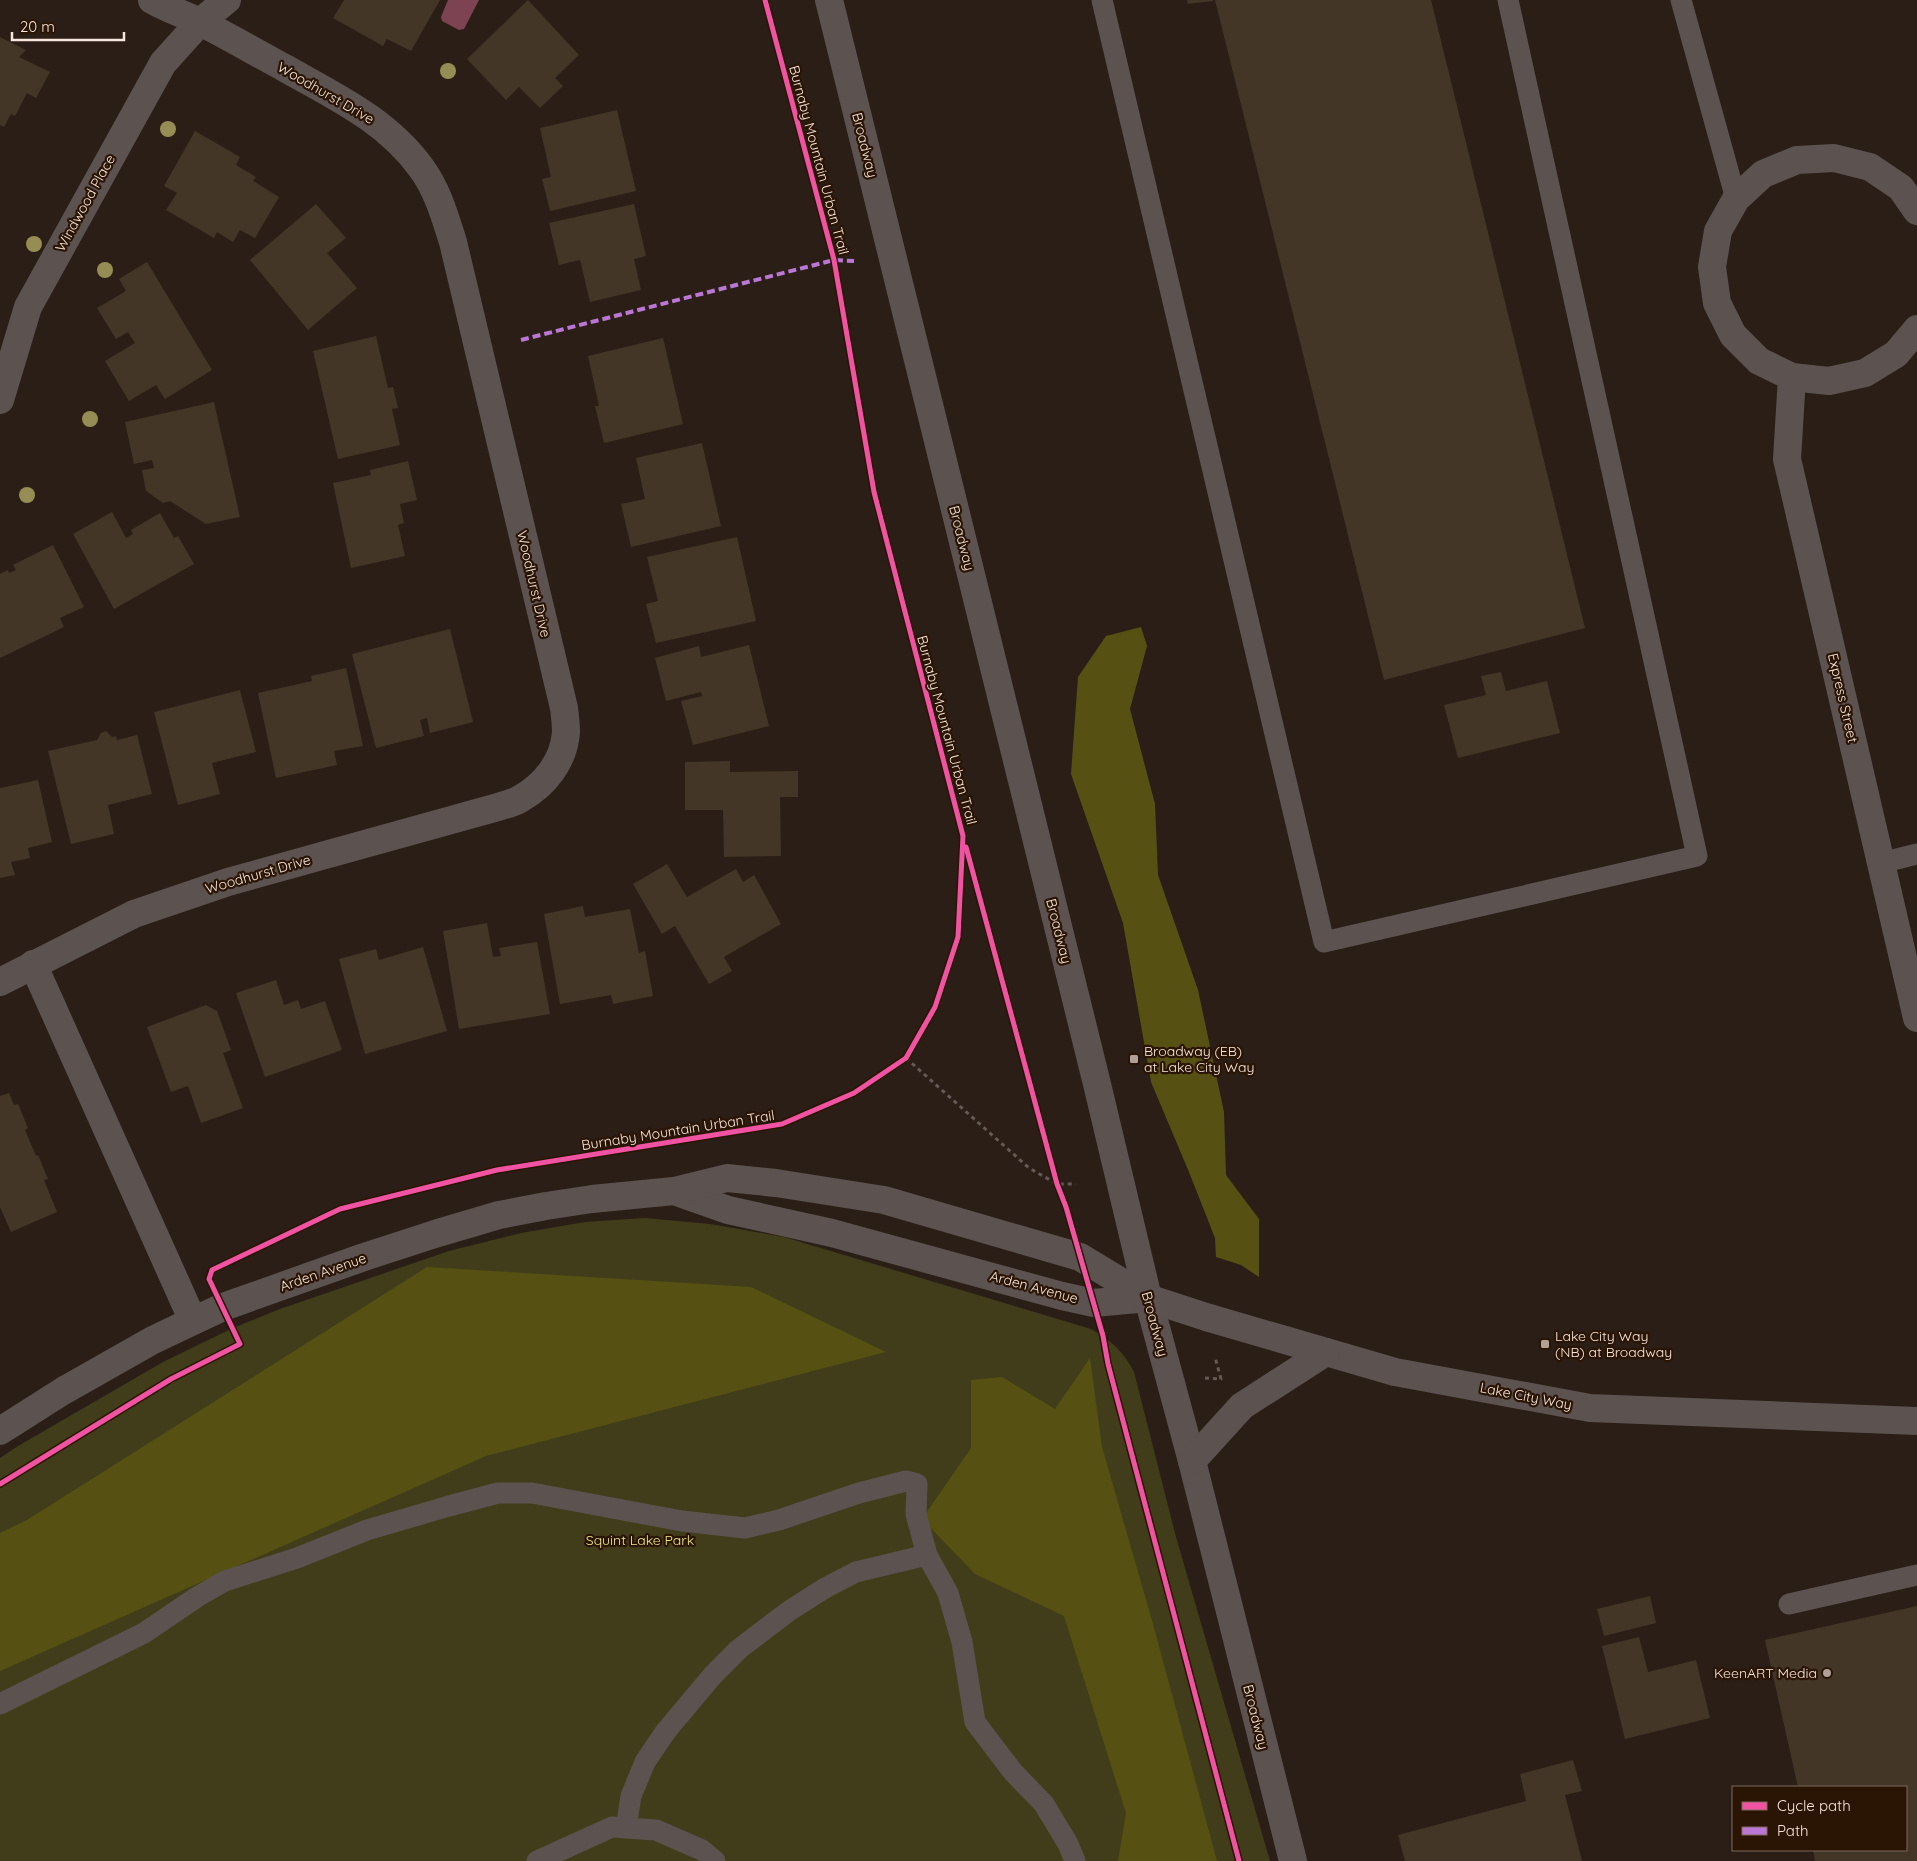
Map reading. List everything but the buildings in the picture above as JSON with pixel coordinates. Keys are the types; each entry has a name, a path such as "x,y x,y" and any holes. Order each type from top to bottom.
{"street":[{"name":"Woodhurst Drive","path":"0,982 134,914 228,882 519,800 538,786 552,771 561,755 566,731 564,708 453,242 439,199 424,170 406,148 372,118 358,109 200,22 167,9 152,0"},
{"name":"Windwood Place","path":"0,400 28,307 163,63 200,22 227,0"},
{"name":"Broadway","path":"829,0 1148,1298 1192,1461 1293,1861"},
{"path":"1917,210 1901,188 1870,167 1834,158 1797,160 1763,174 1736,199 1718,231 1712,267 1717,303 1733,336 1759,360 1792,376 1829,381 1865,373 1896,354 1917,329"},
{"name":"Express Street","path":"1792,376 1787,460 1917,1018"},
{"path":"33,964 193,1321"},
{"name":"Arden Avenue","path":"0,1431 153,1340 223,1307 364,1257 499,1215 583,1200 674,1192 728,1178 776,1183 884,1200 1080,1257 1148,1298"},
{"name":"Arden Avenue","path":"674,1192 728,1210 832,1233 1070,1298 1094,1303 1148,1298"},
{"name":"Lake City Way","path":"1148,1298 1206,1317 1395,1372 1590,1408 1917,1421"},
{"path":"1192,1461 1242,1406 1326,1352"}],"lane":[{"path":"1102,0 1324,942 1697,856 1508,0"},
{"path":"1681,0 1736,199"},
{"path":"1881,863 1917,854"},
{"path":"0,1704 144,1633 197,1597 225,1581 297,1558 367,1530 498,1493 532,1493 682,1521 745,1528 779,1520 859,1493 906,1481 917,1484 916,1514 926,1554 948,1593 962,1642 975,1722 1013,1772 1044,1804 1068,1844 1075,1861"},
{"path":"626,1828 631,1796 645,1762 713,1675 739,1649 788,1611 825,1588 856,1572 926,1554"},
{"path":"1789,1604 1917,1575"},
{"path":"537,1861 612,1827 656,1830 702,1850 716,1861"}],"path":[{"path":"898,1063 906,1058 911,1050"},
{"path":"906,1058 1029,1168 1057,1184 1076,1184"},
{"path":"1055,1175 1060,1192"},
{"path":"1205,1378 1221,1379 1215,1357"}],"green space":[{"name":"Squint Lake Park","path":"645,1218 710,1224 784,1237 1091,1329 1116,1347 1126,1358 1134,1372 1176,1537 1270,1861 0,1861 0,1458 163,1362 233,1328 280,1309 449,1251 521,1233 585,1222"}],"shaded area":[{"path":"448,0 479,0 464,29 459,30 442,21 441,17"},
{"path":"1141,627 1147,646 1130,709 1155,804 1158,875 1198,990 1224,1112 1226,1175 1259,1219 1259,1277 1241,1265 1216,1257 1215,1238 1151,1082 1123,923 1071,774 1078,677 1106,636"},
{"path":"427,1267 751,1287 886,1352 486,1456 0,1671 0,1533 27,1520"},
{"path":"1090,1358 1102,1447 1153,1624 1217,1861 1118,1861 1126,1813 1064,1616 975,1574 922,1519 971,1448 971,1380 1002,1377 1055,1409"}],"marked path":[{"path":"521,340 834,260 854,261"}],"cycle path":[{"name":"Burnaby Mountain Urban Trail","path":"0,1484 171,1379 240,1344 209,1279 212,1270 340,1209 497,1170 782,1124 854,1093 906,1058 935,1007 958,937 963,836 874,492 834,260 765,0"},
{"path":"966,847 1057,1184 1066,1207 1103,1336 1108,1364 1239,1861"}],"place":[{"name":"Broadway (EB) at Lake City Way","path":"1134,1059"},
{"name":"Lake City Way (NB) at Broadway","path":"1545,1344"},
{"name":"KeenART Media","path":"1827,1673"}]}
